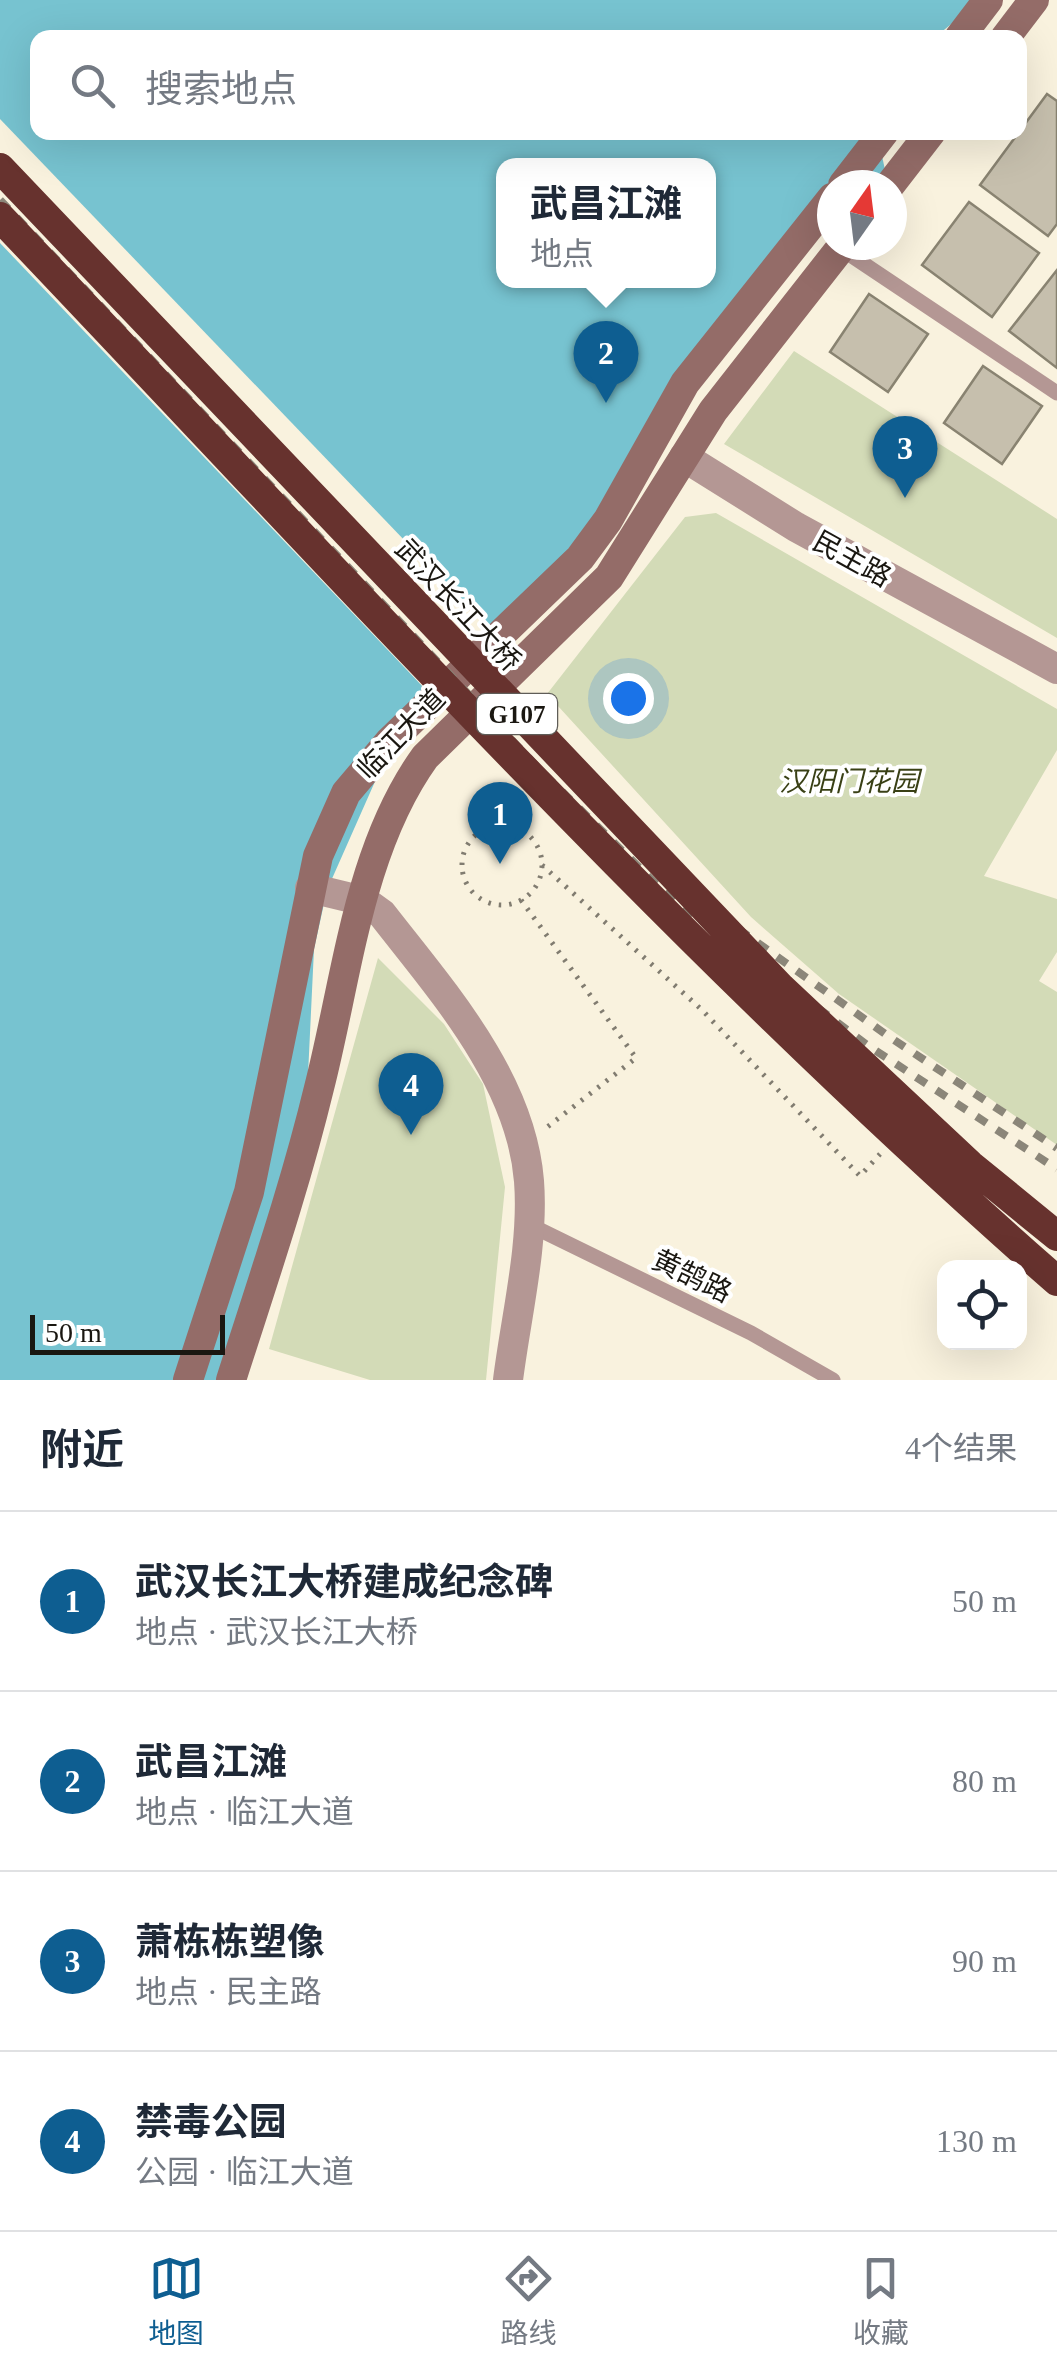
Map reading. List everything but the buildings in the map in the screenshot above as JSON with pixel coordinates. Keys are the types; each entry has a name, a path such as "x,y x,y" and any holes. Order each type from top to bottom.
{"highway":[{"name":"武汉长江大桥","path":"0,168 781,988 970,1164 1057,1236"},
{"name":"G107","path":"0,216 551,795 895,1138 1057,1281"}],"main road":[{"path":"965,30 988,0"},
{"path":"1011,30 1034,0"},
{"path":"855,170 878,140"},
{"path":"901,170 924,140"},
{"name":"临江大道","path":"188,1380 249,1192 310,888 330,822 365,768 580,558 608,520 701,361 817,217"},
{"name":"临江大道","path":"231,1380 301,1158 389,817 425,757 609,577 712,411 831,260"},
{"name":"民主路","path":"654,438 684,457"}],"street":[{"name":"民主路","path":"684,457 812,536 1057,669"},
{"path":"310,888 364,902 382,914 482,1053 508,1100 524,1145 529,1185 508,1380"}],"lane":[{"path":"860,260 1057,392"},
{"name":"黄鹄路","path":"526,1222 751,1333 834,1380"}],"path":[{"path":"542,865 532,892 520,900 493,904 473,892 462,868 469,842 492,826 509,826 533,840 542,865 702,1010 860,1176 895,1138"},
{"path":"520,900 636,1058 524,1145"}],"green space":[{"path":"794,351 1057,519 1057,638 724,444"},
{"name":"汉阳门花园","path":"716,513 1057,709 1057,750 984,876 1057,899 1057,952 1039,981 1057,992 1057,1145 839,994 751,917 547,694 685,517"},
{"path":"378,958 444,1024 483,1084 505,1187 486,1380 370,1380 269,1349"}],"water":[{"path":"0,0 981,0 944,30 30,30 30,140 879,140 885,170 817,170 817,206 612,497 377,777 327,890 314,949 307,1096 217,1380 0,1380"}],"pier":[{"path":"0,119 503,643 445,710 0,243"}],"railway":[{"path":"0,200 543,773 664,892 867,1045 1057,1169"},
{"path":"699,901 891,1038 1057,1148"}],"place":[{"name":"武昌江滩","path":"606,403"},
{"name":"萧栋栋塑像","path":"905,498"},
{"name":"武汉长江大桥建成纪念碑","path":"500,864"},
{"name":"禁毒公园","path":"411,1135"}]}
